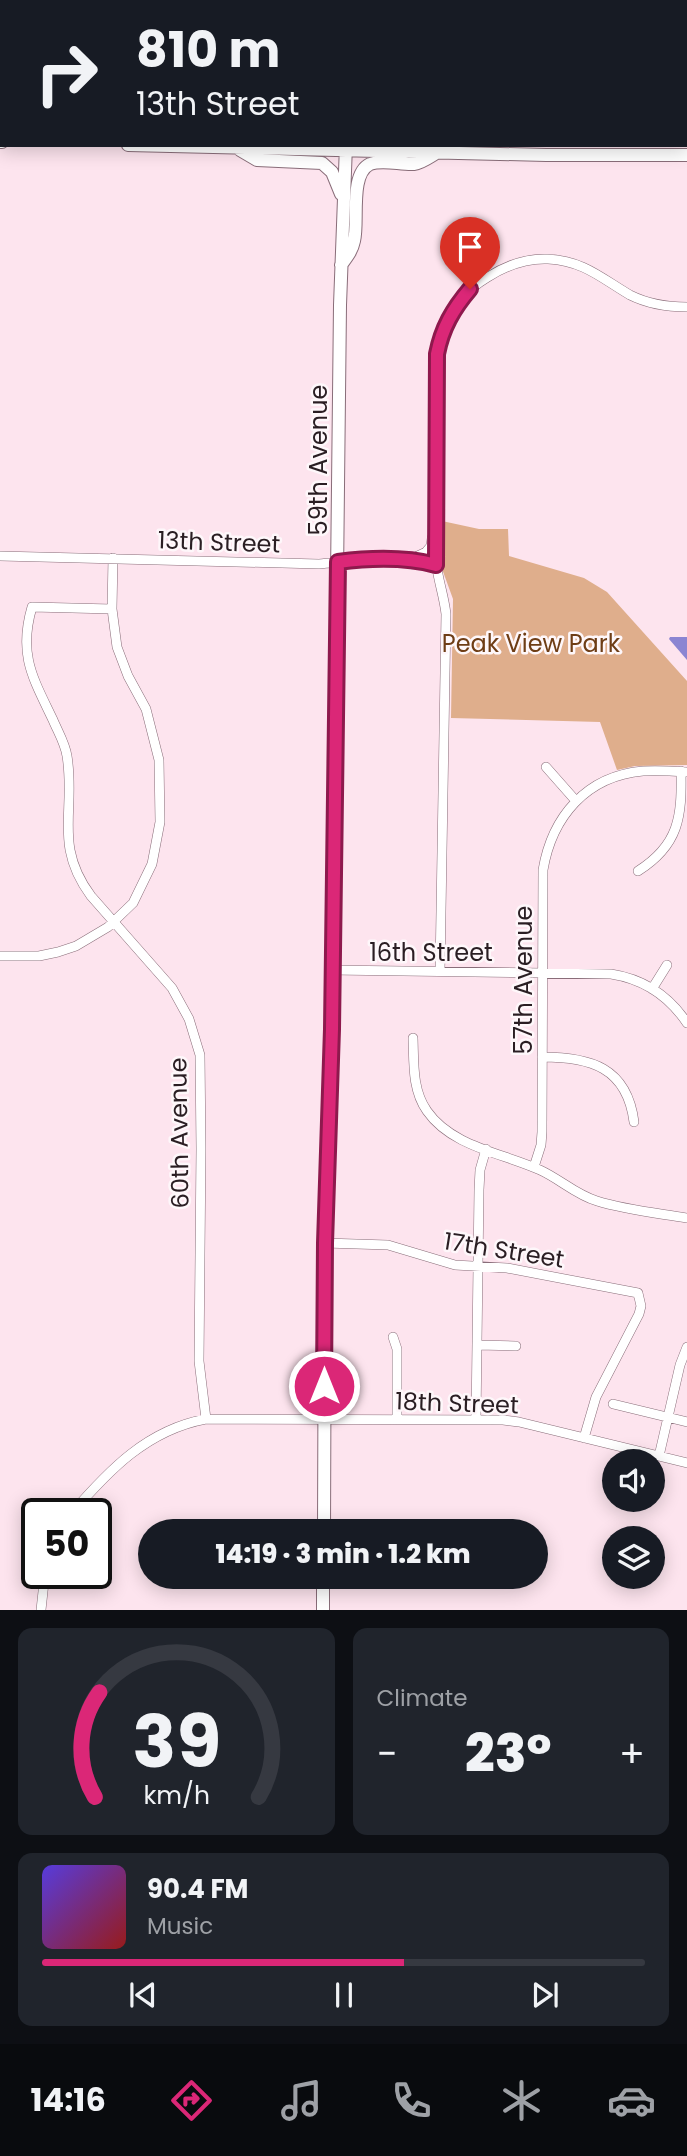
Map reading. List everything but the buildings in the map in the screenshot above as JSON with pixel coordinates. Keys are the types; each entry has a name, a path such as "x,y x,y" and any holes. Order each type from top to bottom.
{"main road":[{"path":"207,147 687,155"},
{"path":"246,148 257,160 322,163 332,172 343,198"},
{"name":"59th Avenue","path":"324,1519 325,1243 332,970 341,265 346,148"},
{"path":"341,265 351,251 355,239 357,185 363,170 377,163 417,164 439,152"},
{"path":"323,1589 323,1610"}],"street":[{"path":"440,971 446,614 436,565 435,516 436,362 441,336 454,309 470,289 505,268 537,259 588,267 632,296 648,302 687,307"},
{"path":"408,561 426,552 431,546 432,522 435,516"},
{"name":"13th Street","path":"0,556 319,564 360,560 408,561 436,565"},
{"path":"0,956 58,953 76,946 115,921 133,903 150,869 157,845 160,822 159,760 146,709 128,676 117,647 112,609 113,558"},
{"name":"60th Avenue","path":"112,609 32,607 27,624 27,662 66,752 69,856 80,882 172,988 189,1019 200,1055 199,1361 206,1419"},
{"path":"545,767 576,801 594,787 620,776 643,771 684,771 681,806 672,837 663,851 638,871"},
{"name":"57th Avenue","path":"534,1167 542,1132 542,880 545,856 556,826 576,801"},
{"path":"652,989 667,965"},
{"name":"16th Street","path":"332,970 611,974 632,978 666,998 687,1023"},
{"path":"413,1038 418,1095 428,1114 446,1131 464,1141 534,1167 592,1200 687,1218"},
{"path":"542,1057 579,1059 606,1071 620,1084 631,1103 634,1122"},
{"path":"476,1420 479,1182 486,1149"},
{"name":"17th Street","path":"325,1243 388,1245 455,1265 507,1268 636,1292 640,1296 639,1314 596,1397 584,1438"},
{"path":"393,1337 397,1349 397,1419"},
{"path":"478,1345 516,1346"},
{"path":"661,1449 680,1365 687,1347"},
{"path":"613,1404 687,1422"},
{"name":"18th Street","path":"84,1498 96,1484 143,1443 185,1423 206,1419 519,1422 630,1449"},
{"name":"18th Street","path":"665,1458 687,1463"},
{"path":"41,1610 44,1589"}],"green space":[{"name":"Peak View Park","path":"442,521 479,529 508,529 509,556 584,578 607,592 687,681 687,765 635,766 617,770 600,722 451,718 453,599 441,566"}],"shaded area":[{"path":"687,637 687,660 669,639"}],"route":[{"path":"324,1386 338,562 408,561 436,565 436,362 446,323 470,289"}]}
